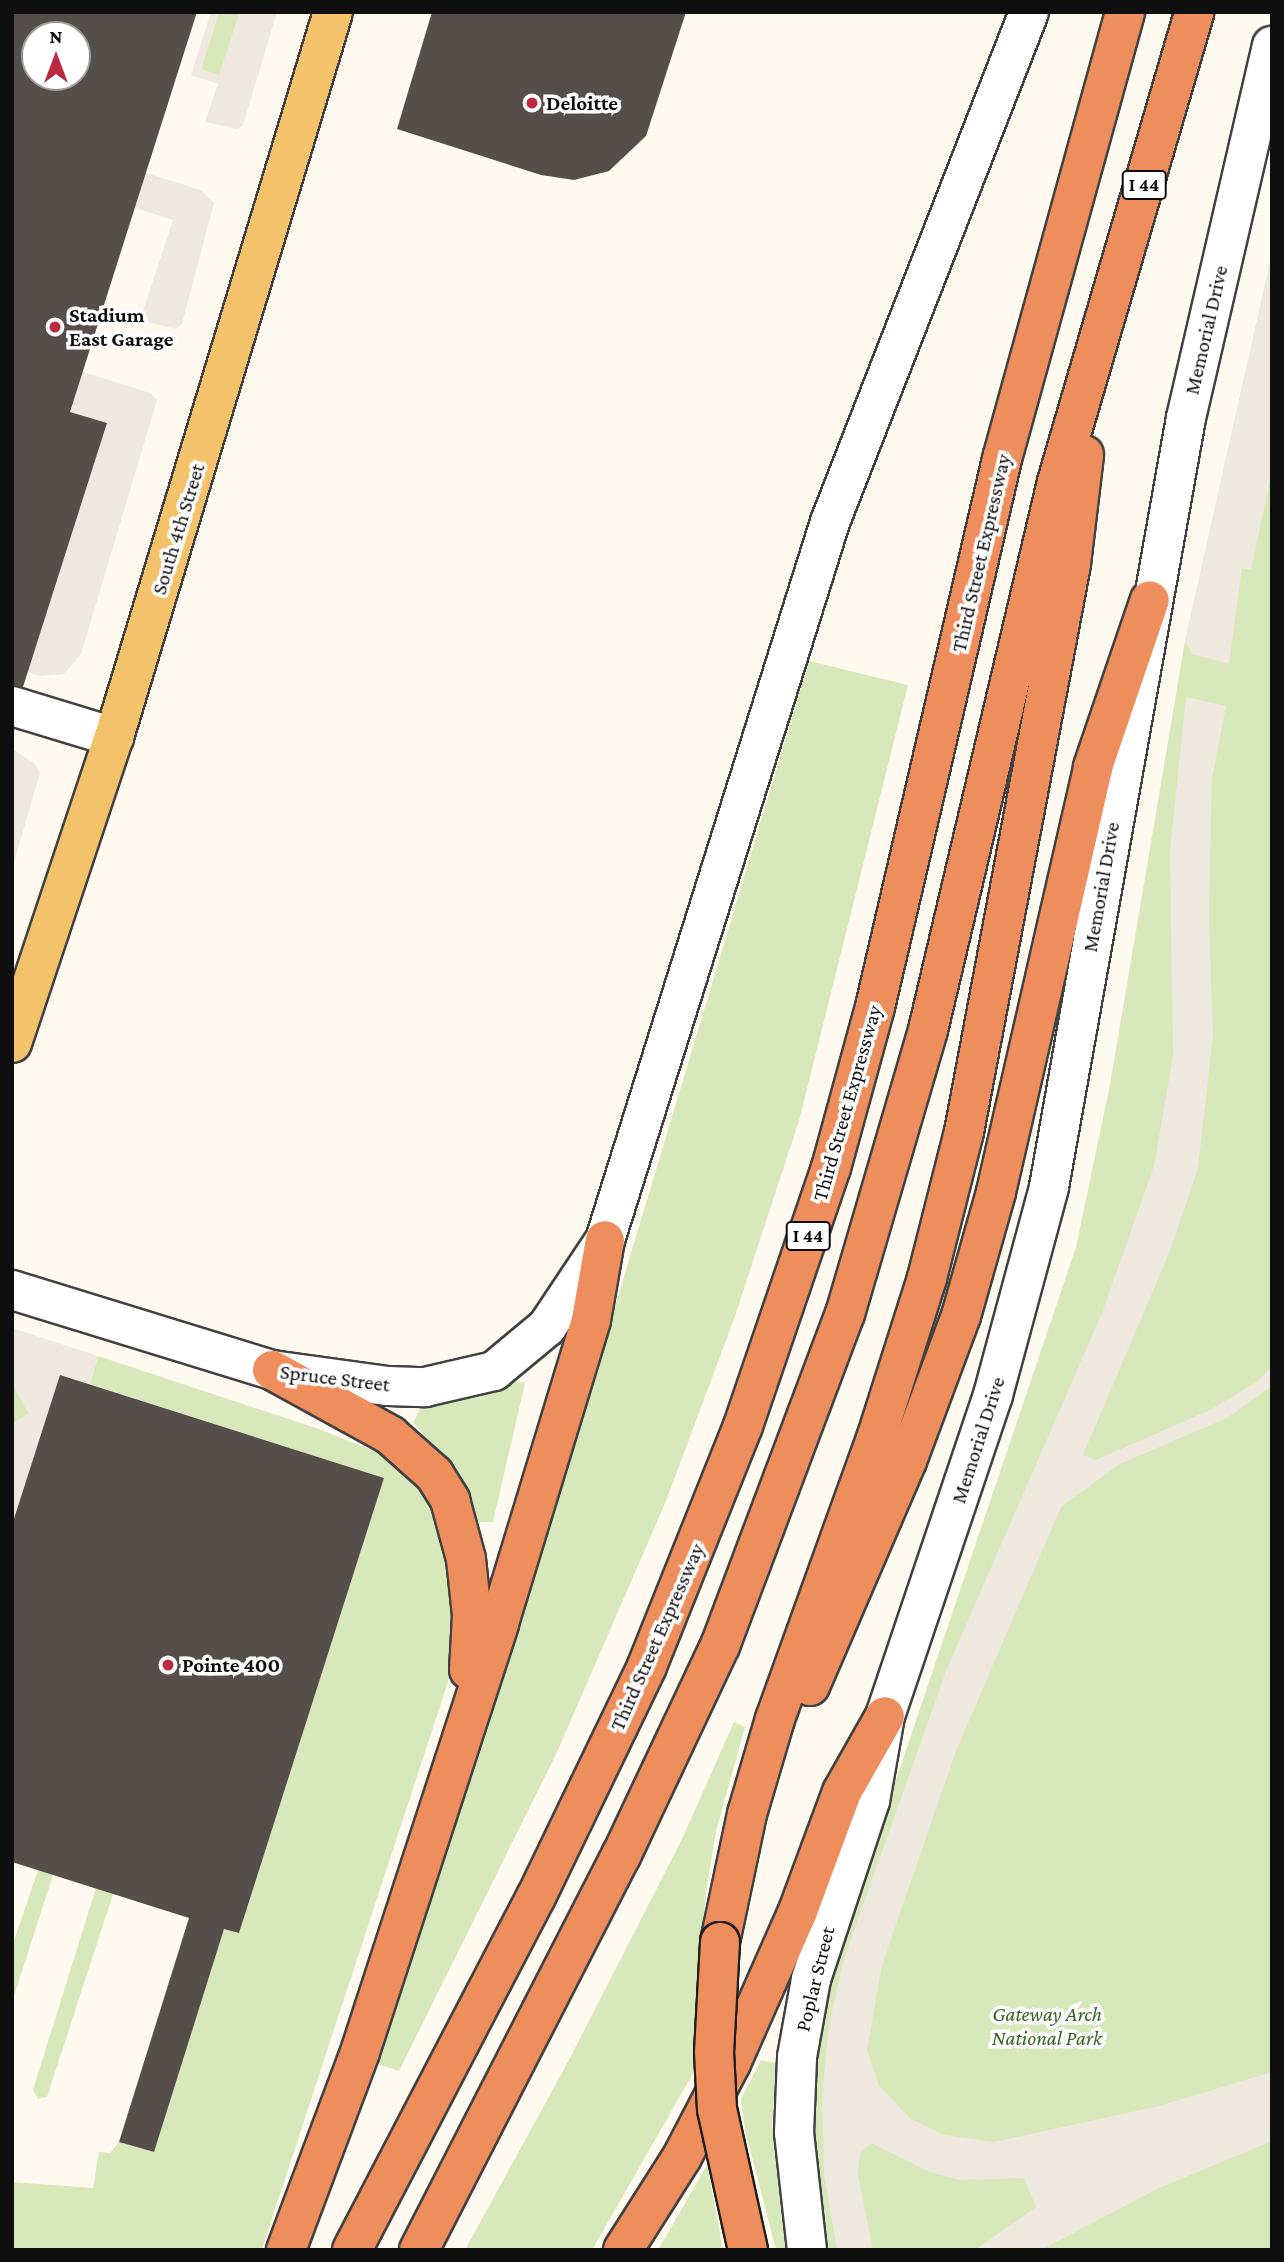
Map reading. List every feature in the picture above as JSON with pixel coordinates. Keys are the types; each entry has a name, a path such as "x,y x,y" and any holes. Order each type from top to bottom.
{"highway":[{"name":"Third Street Expressway","path":"352,2250 536,1897 648,1666 743,1426 831,1168 875,1007 1002,459 1125,12"},
{"name":"I 44","path":"419,2250 621,1856 720,1646 800,1443 845,1314 929,1030 1029,593 1093,358 1195,12"},
{"path":"748,2250 717,2109 715,2028 720,1942 747,1814 808,1620 876,1439 923,1290 964,1132 1071,564 1093,358"},
{"path":"747,1814 786,1740 907,1461 961,1316 996,1192 1093,767 1150,600"},
{"path":"286,2250 360,2052 466,1720 591,1320 605,1240"},
{"path":"272,1370 399,1441 434,1474 450,1500 466,1559 472,1615 466,1720"},
{"path":"623,2250 682,2157 731,2063 798,1910 842,1792 885,1716"}],"main road":[{"name":"South 4th Street","path":"12,1043 114,737 333,12"}],"street":[{"path":"1002,74 1004,12"},
{"path":"605,1240 830,522 1002,74 1029,12"},
{"name":"Memorial Drive","path":"885,1716 993,1395 1049,1187 1150,600 1186,418 1272,46"},
{"path":"12,706 114,737"},
{"name":"Spruce Street","path":"12,1290 272,1370 425,1387 494,1371 547,1327 605,1240"},
{"name":"Poplar Street","path":"807,2250 794,2133 797,2057 811,1979 870,1801 885,1716"}],"green space":[{"path":"219,12 240,12 219,76 201,69"},
{"name":"Gateway Arch National Park","path":"1272,254 1272,2250 827,2250 812,2164 812,2073 824,1993 1076,1247 1110,1085 1185,641"},
{"path":"809,661 908,685 799,1121 734,1319 666,1501 558,1750 399,2071 374,2063 485,1739"},
{"path":"98,1356 319,1429 389,1457 423,1490 438,1516 444,1548 455,1645 448,1682 262,2249 12,2250 12,2182 93,2188 99,2152 110,2153 119,2142 153,2152 216,1953 181,1942 189,1918 239,1933 384,1478 90,1384"},
{"path":"516,1381 525,1383 493,1522 475,1522 455,1473 413,1422 421,1407 479,1397"},
{"path":"12,1382 29,1414 12,1424"},
{"path":"734,1722 745,1727 716,1831 707,1886 697,1971 695,2070 592,2250 465,2250 570,2058 682,1839"},
{"path":"38,1870 53,1875 12,2002 12,1947"},
{"path":"96,1888 113,1894 47,2097 38,2099 33,2090"},
{"path":"761,2060 777,2063 772,2122 793,2250 776,2250 745,2130 741,2099"},
{"path":"707,2165 723,2250 658,2250"}],"shaded area":[{"path":"211,12 219,12 201,69 219,75 240,12 277,12 243,125 237,129 205,122 218,84 191,75"},
{"path":"146,173 201,190 214,203 182,324 176,329 140,320 173,220 135,208"},
{"path":"1272,254 1272,471 1251,570 1242,568 1229,664 1192,654 1185,641"},
{"path":"83,372 150,393 157,400 81,654 64,674 40,676 12,667 33,655 107,424 70,412"},
{"path":"1186,697 1226,706 1212,779 1209,915 1213,1036 1198,1168 1170,1251 1083,1455 1096,1460 1210,1410 1258,1381 1272,1366 1272,1386 1227,1418 1120,1464 1061,1507 956,1751 882,1965 867,2050 879,2086 911,2119 945,2135 994,2142 1159,2106 1272,2072 1272,2141 1159,2188 1041,2250 975,2250 1036,2207 1024,2178 959,2180 930,2172 871,2143 860,2153 858,2175 873,2250 837,2250 824,2174 822,2097 829,2025 843,1962 946,1671 1102,1313 1154,1166 1173,1056 1170,850"},
{"path":"12,749 34,763 40,773 12,869"},
{"path":"12,1328 98,1356 90,1384 61,1375 12,1525 12,1424 29,1414 12,1382"}],"building":[{"name":"Stadium East Garage","path":"12,12 197,12 70,412 107,423 23,687 12,685"},
{"name":"Deloitte","path":"432,12 686,12 646,136 609,171 574,180 541,175 397,129"},
{"name":"Pointe 400","path":"60,1375 384,1478 239,1933 224,1929 154,2152 119,2142 189,1918 12,1862 12,1525"}],"place":[{"name":"Deloitte","path":"532,103"},
{"name":"Stadium East Garage","path":"55,327"},
{"name":"Pointe 400","path":"168,1665"}]}
